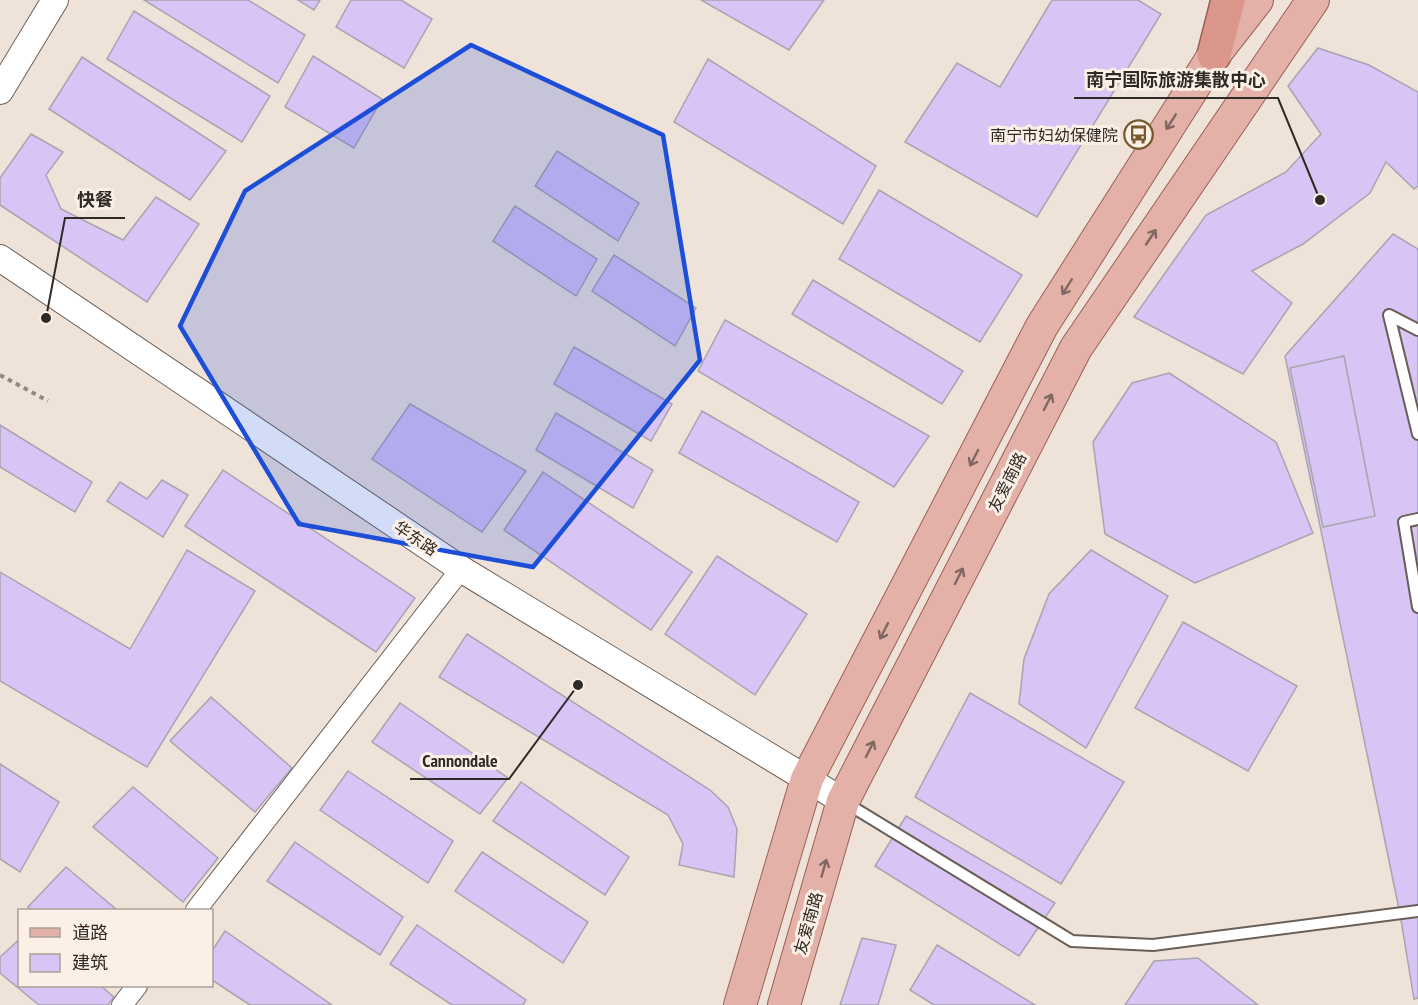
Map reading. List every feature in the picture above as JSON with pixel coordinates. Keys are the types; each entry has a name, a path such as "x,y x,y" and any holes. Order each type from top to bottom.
{"highway":[{"path":"1214,55 1228,0"}],"main road":[{"path":"740,1005 807,779 1042,326 1214,55 1257,0"},
{"name":"友爱南路","path":"784,1005 843,801 1076,348 1313,0"}],"street":[{"path":"0,91 55,0"},
{"name":"华东路","path":"0,258 461,569 843,801"},
{"path":"197,909 461,569"},
{"path":"122,1005 137,987"}],"lane":[{"path":"1418,330 1389,315 1418,434"},
{"path":"1418,519 1404,522 1418,607"},
{"path":"843,801 1072,941 1153,945 1418,911"}],"path":[{"path":"0,375 48,400"}],"highlighted area":[{"path":"471,45 663,135 700,360 533,567 299,524 180,326 245,191"}],"building":[{"path":"144,0 248,0 305,35 278,83"},
{"path":"298,0 320,0 314,10"},
{"path":"351,0 401,0 432,19 404,68 336,27"},
{"path":"701,0 824,0 789,50"},
{"path":"1052,0 1138,0 1161,14 1037,217 905,142 957,63 1000,87"},
{"path":"134,11 270,96 242,142 107,59"},
{"path":"1318,48 1369,65 1418,92 1418,186 1414,189 1386,162 1370,193 1303,244 1252,271 1292,303 1243,374 1134,317 1206,215 1286,172 1321,134 1288,86"},
{"path":"313,56 382,99 354,148 285,107"},
{"path":"82,57 226,151 190,200 49,109"},
{"path":"708,59 876,166 843,224 674,122"},
{"path":"31,134 63,152 46,175 61,209 123,240 156,197 199,224 147,302 0,205 0,178"},
{"path":"557,151 639,203 618,241 535,186"},
{"path":"879,190 1022,275 980,342 839,259"},
{"path":"515,206 597,259 576,296 493,241"},
{"path":"1393,234 1418,249 1418,998 1414,999 1400,914 1285,356"},
{"path":"614,255 696,308 675,346 592,291"},
{"path":"813,280 963,371 942,404 792,314"},
{"path":"725,320 929,436 894,487 698,371"},
{"path":"574,347 672,404 651,441 554,384"},
{"path":"1344,356 1375,516 1323,527 1290,368"},
{"path":"1169,373 1276,442 1313,533 1195,583 1105,534 1093,442 1132,383"},
{"path":"410,404 526,471 482,532 372,459"},
{"path":"702,411 859,502 837,542 679,453"},
{"path":"556,413 653,470 633,508 536,450"},
{"path":"0,425 92,482 75,512 0,467"},
{"path":"223,470 415,598 376,652 185,526"},
{"path":"543,472 692,572 651,630 504,530"},
{"path":"162,480 188,495 163,537 107,501 120,482 147,499"},
{"path":"187,550 255,591 147,767 0,681 0,572 130,649"},
{"path":"1091,550 1168,596 1086,748 1019,704 1024,659 1049,594"},
{"path":"717,556 807,614 755,695 665,634"},
{"path":"1183,622 1297,686 1248,771 1135,708"},
{"path":"467,634 710,790 728,807 737,829 734,877 679,865 683,844 668,815 439,677"},
{"path":"970,693 1124,782 1061,884 915,797"},
{"path":"211,697 292,768 255,812 170,741"},
{"path":"400,703 508,778 480,814 372,742"},
{"path":"0,764 59,802 20,872 0,859"},
{"path":"348,771 453,841 428,883 320,810"},
{"path":"521,782 629,857 605,895 493,821"},
{"path":"133,787 218,858 183,902 93,827"},
{"path":"906,816 1055,903 1019,956 875,866"},
{"path":"295,842 403,917 380,955 267,881"},
{"path":"482,852 588,922 563,963 455,891"},
{"path":"66,867 116,909 31,909 28,907"},
{"path":"417,925 526,1000 523,1005 452,1005 390,964"},
{"path":"225,931 332,1005 250,1005 213,981 213,949"},
{"path":"862,938 896,945 878,1005 840,1005"},
{"path":"18,941 18,987 102,987 114,997 108,1005 39,1005 0,973 0,957"},
{"path":"937,945 1035,1005 934,1005 910,990"},
{"path":"1198,958 1258,1005 1125,1005 1154,961"}],"place":[{"name":"南宁市妇幼保健院","path":"1139,135"},
{"name":"南宁国际旅游集散中心","path":"1320,200"},
{"name":"快餐","path":"46,318"},
{"name":"Cannondale","path":"578,685"}]}
